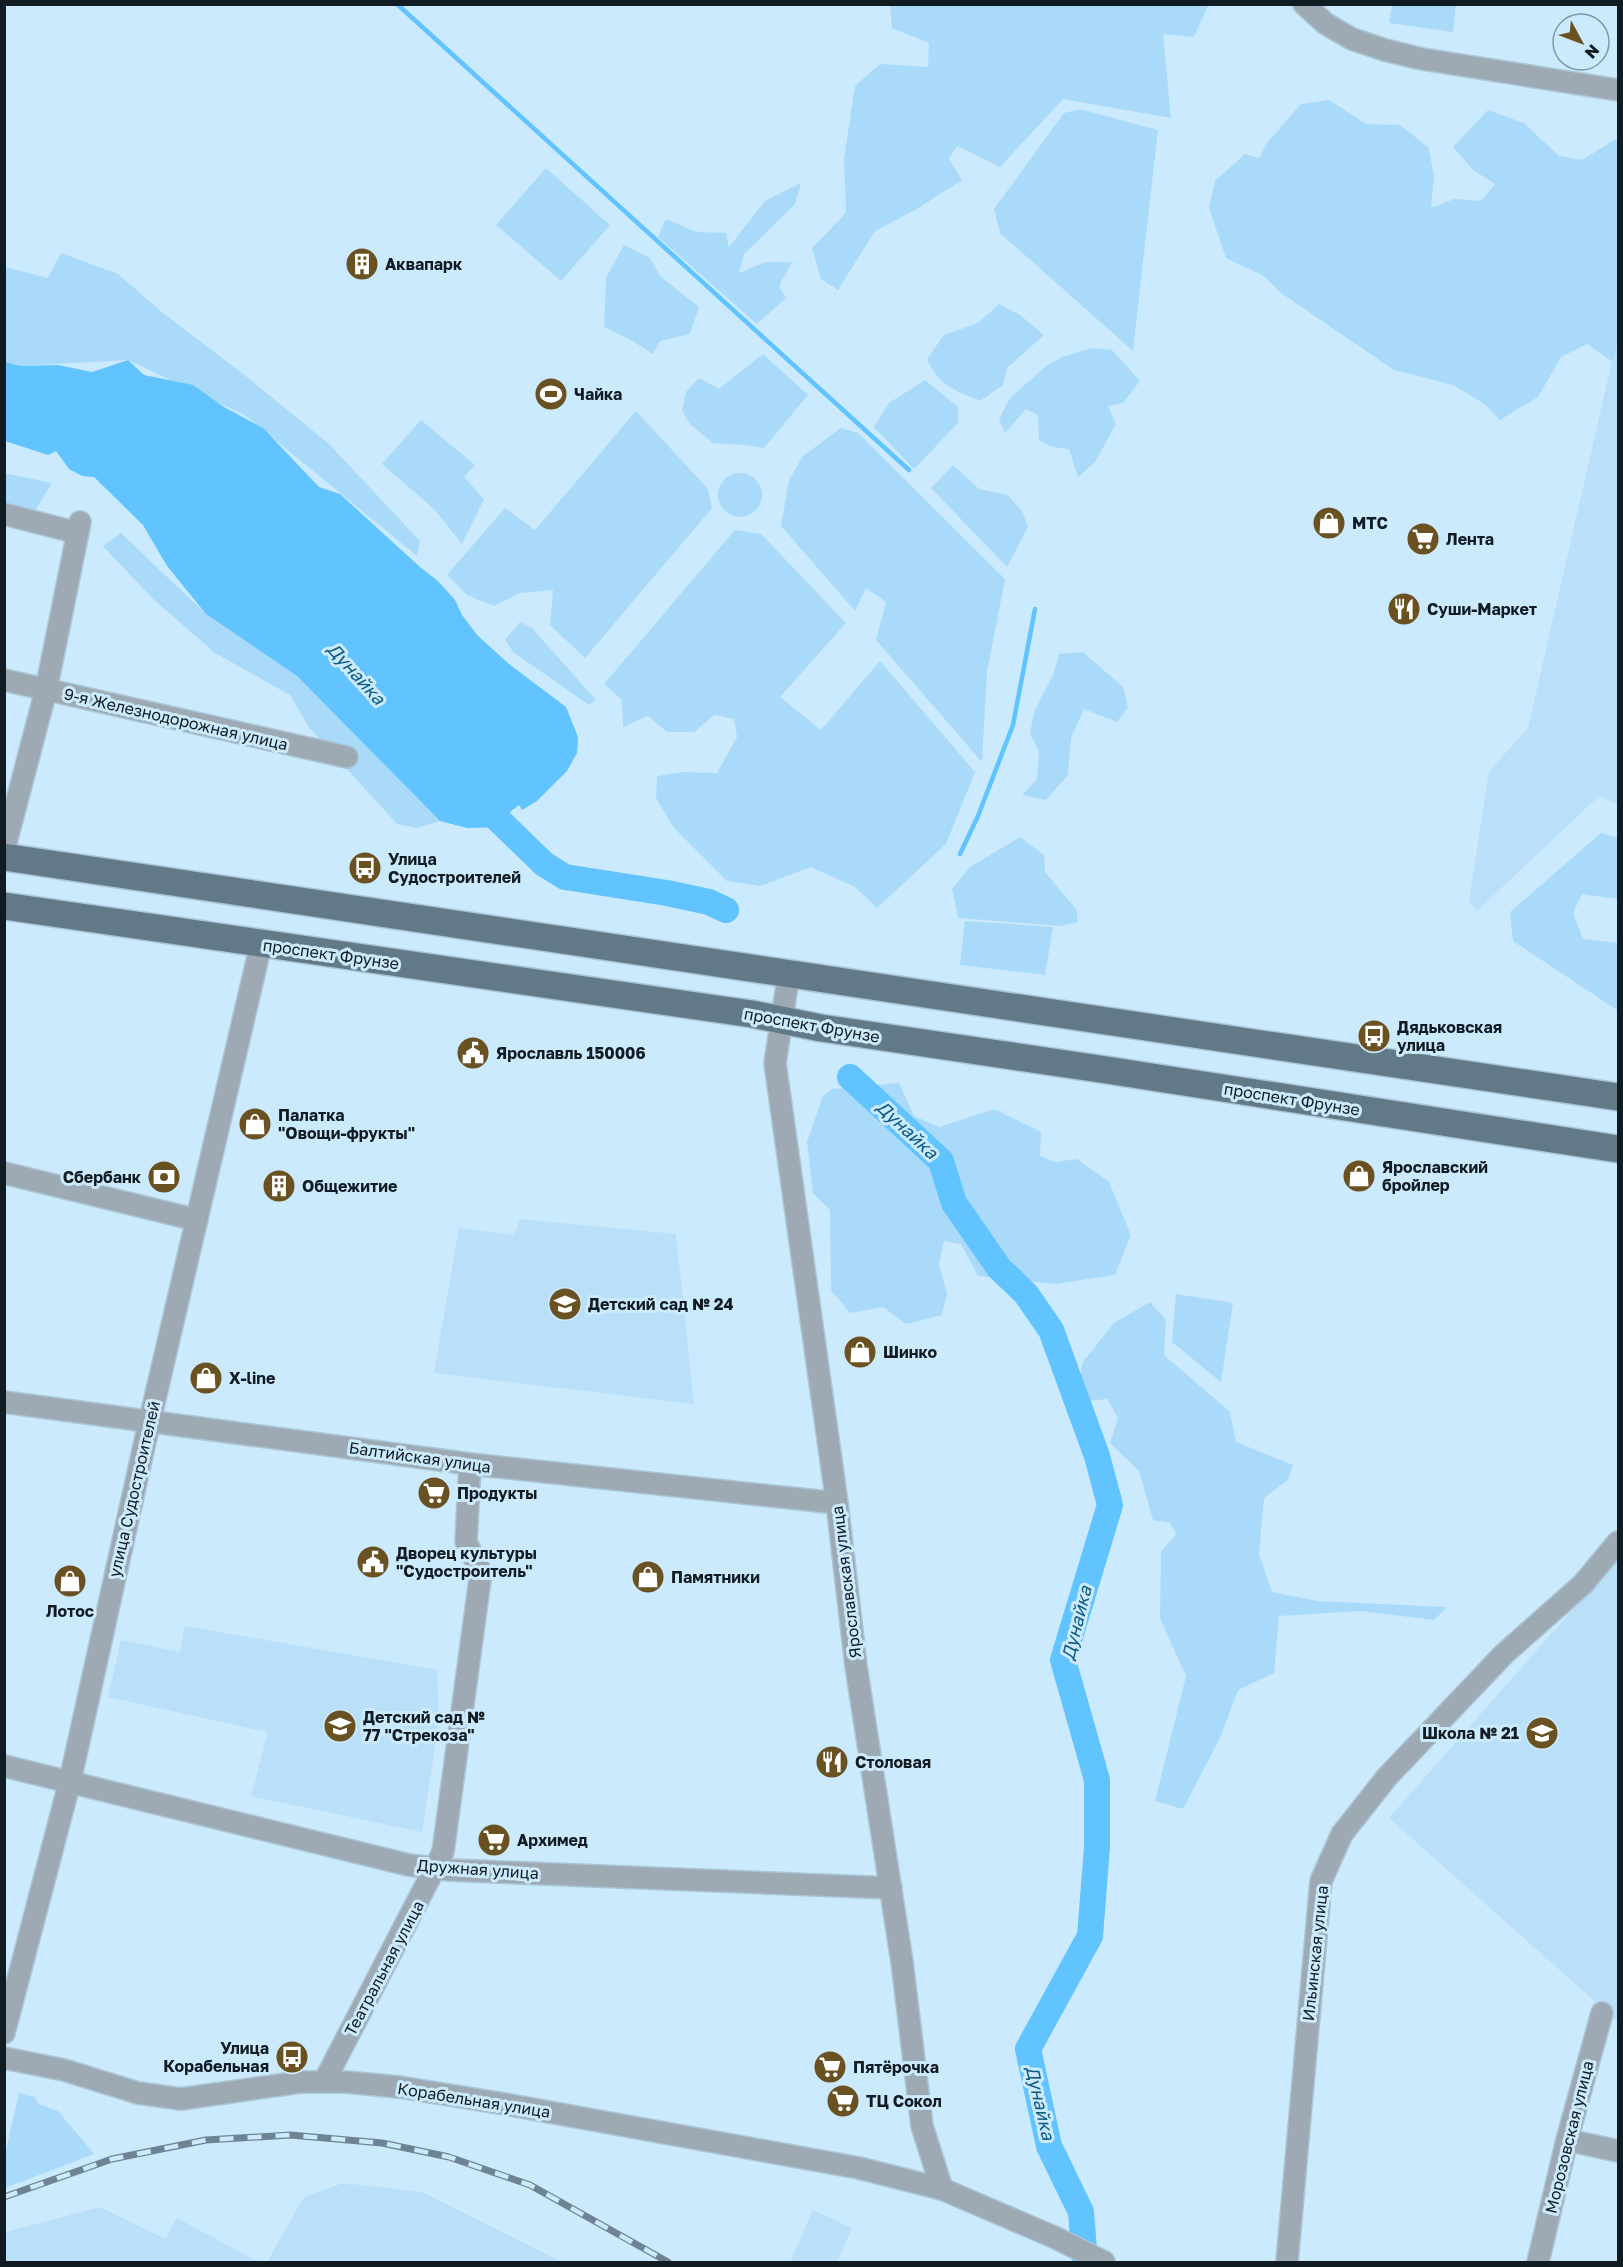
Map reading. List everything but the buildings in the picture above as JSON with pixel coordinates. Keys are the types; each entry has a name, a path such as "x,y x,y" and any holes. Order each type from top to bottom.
{"main road":[{"path":"4,857 1618,1097"},
{"name":"проспект Фрунзе","path":"4,906 743,1013 821,1028 1618,1149"}],"street":[{"path":"1304,4 1326,24 1352,39 1385,50 1422,59 1618,90"},
{"path":"4,514 79,528 46,690 4,850"},
{"name":"9-я Железнодорожная улица","path":"4,680 347,757"},
{"name":"улица Судостроителей","path":"4,2033 70,1781 150,1420 261,944"},
{"name":"Ярославская улица","path":"789,973 775,1063 837,1503 856,1666 902,1962 922,2126 942,2189"},
{"path":"4,1173 197,1220"},
{"name":"Балтийская улица","path":"4,1402 470,1464 837,1503"},
{"name":"Театральная улица","path":"324,2082 437,1868 443,1852 481,1572 466,1542 470,1464"},
{"name":"Ильинская улица","path":"1287,2262 1321,1881 1342,1834 1387,1777 1504,1654 1583,1584 1618,1542"},
{"name":"Дружная улица","path":"4,1766 409,1865 891,1888"},
{"name":"Морозовская улица","path":"1538,2262 1567,2140 1602,2013"},
{"name":"Корабельная улица","path":"4,2058 64,2070 138,2092 181,2099 300,2082 399,2087 481,2099 859,2168 942,2189 1054,2237 1102,2262"},
{"path":"1567,2140 1618,2151"}],"shaded area":[{"path":"1209,4 1194,37 1163,34 1171,118 1063,99 1000,167 957,146 949,159 962,180 917,209 875,231 838,290 821,279 812,248 846,213 844,159 855,86 880,64 928,67 929,43 892,28 890,5"},
{"path":"1392,5 1456,5 1453,32 1389,23"},
{"path":"1329,100 1366,124 1400,125 1429,148 1434,177 1431,208 1454,199 1481,201 1495,184 1473,170 1453,147 1488,110 1524,123 1559,156 1582,160 1616,139 1618,144 1618,335 1613,362 1587,344 1561,357 1538,397 1500,420 1483,403 1453,385 1394,370 1281,293 1264,276 1226,258 1209,208 1215,181 1245,154 1259,158 1267,143 1301,104"},
{"path":"1080,109 1158,130 1133,351 1000,233 994,209 1064,113"},
{"path":"546,168 610,225 561,281 496,225"},
{"path":"801,183 795,204 744,254 739,273 765,262 792,262 779,286 786,298 757,324 658,237 666,219 696,232 726,233 729,247 765,201"},
{"path":"624,245 650,258 660,276 699,307 690,334 660,341 653,354 604,327 606,278"},
{"path":"61,253 118,274 163,313 329,444 420,541 417,556 245,415 128,360 21,366 5,362 5,267 48,278"},
{"path":"999,304 1020,315 1044,335 1007,368 1003,385 980,401 948,386 937,375 927,359 944,335 978,323"},
{"path":"1618,335 1618,804 1599,796 1477,911 1469,901 1489,771 1528,728"},
{"path":"1092,348 1112,350 1140,381 1123,403 1108,406 1116,424 1095,462 1078,477 1069,449 1053,447 1039,441 1038,415 1026,409 1005,433 999,419 1010,398 1045,367 1062,357"},
{"path":"763,354 808,395 764,448 713,443 690,424 682,410 686,392 699,378 719,389"},
{"path":"925,380 958,407 958,423 914,469 874,427 889,403"},
{"path":"636,411 708,489 712,508 585,658 550,625 553,590 520,593 494,606 467,595 447,575 505,508 535,530"},
{"path":"421,420 475,465 464,477 484,499 462,544 435,510 382,464"},
{"path":"841,428 858,433 1005,579 987,672 982,762 876,640 886,602 866,588 855,611 781,526 789,480 803,456"},
{"path":"953,465 979,489 1008,495 1022,511 1028,527 1007,567 931,488"},
{"path":"4,473 52,483 35,511 5,502"},
{"path":"740,473 756,479 762,495 756,511 740,517 724,511 718,495 724,479"},
{"path":"735,530 761,534 846,623 780,697 821,730 880,661 975,772 946,844 877,908 855,887 811,867 760,886 727,881 674,828 656,798 657,776 683,772 717,773 737,737 734,719 714,715 694,732 667,732 648,716 623,727 622,700 604,684"},
{"path":"121,533 206,614 297,676 440,821 417,828 397,824 308,726 290,695 215,653 153,599 103,546"},
{"path":"520,622 531,627 596,700 589,705 513,652 505,640"},
{"path":"1083,652 1123,687 1128,707 1117,722 1084,709 1071,738 1068,775 1046,800 1022,795 1037,779 1039,751 1030,734 1034,712 1054,673 1059,654"},
{"path":"1601,833 1618,838 1618,899 1582,894 1573,913 1583,939 1618,943 1617,1010 1513,941 1510,912"},
{"path":"1020,837 1044,855 1045,872 1076,909 1078,922 1060,926 958,918 952,889 970,867"},
{"path":"965,921 1053,927 1045,975 960,965"},
{"path":"899,1083 914,1116 939,1127 994,1109 1041,1132 1040,1156 1055,1162 1077,1159 1109,1182 1131,1235 1115,1275 1055,1284 978,1276 961,1244 944,1241 939,1264 947,1294 942,1315 906,1324 883,1307 850,1313 831,1290 830,1210 813,1193 807,1142 823,1096 832,1089"},
{"name":"Детский сад № 24","path":"520,1219 676,1234 694,1404 434,1373 459,1228 514,1235"},
{"path":"1176,1294 1233,1303 1221,1382 1172,1342"},
{"path":"1150,1302 1166,1320 1164,1355 1230,1412 1236,1442 1293,1465 1288,1480 1264,1498 1259,1554 1272,1592 1317,1601 1447,1607 1434,1620 1361,1611 1279,1616 1274,1673 1238,1690 1220,1738 1183,1809 1155,1801 1186,1676 1160,1618 1161,1552 1176,1534 1170,1523 1153,1520 1139,1471 1110,1443 1118,1418 1107,1399 1089,1401 1080,1389 1082,1363 1114,1323"},
{"name":"Школа № 21","path":"1618,1558 1618,2022 1389,1818"},
{"name":"Детский сад № 77 \"Стрекоза\"","path":"185,1626 437,1670 439,1720 422,1832 251,1796 268,1732 108,1697 121,1640 180,1652"},
{"path":"19,2093 35,2097 39,2104 58,2111 94,2154 5,2188 5,2154"},
{"path":"343,2183 422,2192 562,2262 267,2262 304,2197"},
{"path":"100,2207 165,2239 177,2218 259,2262 5,2262 5,2232"},
{"path":"813,2210 852,2228 837,2262 790,2262"}],"water":[{"path":"128,360 144,375 193,385 224,407 263,428 319,487 340,494 438,581 455,600 462,615 478,636 509,664 566,707 578,737 577,753 567,771 537,801 522,810 519,805 510,812 506,827 467,828 440,821 297,676 206,614 167,566 143,525 94,477 82,476 69,469 56,451 48,455 5,441 5,362 21,366 58,365 92,372"}],"waterway":[{"path":"397,4 909,470"},
{"path":"960,854 978,816 1013,725 1035,609"},
{"name":"Дунайка","path":"481,803 544,864 565,877 667,893 709,902 726,910"},
{"name":"Дунайка","path":"850,1077 941,1161 954,1203 999,1268 1026,1294 1051,1330 1097,1456 1110,1505 1063,1660 1097,1780 1097,1847 1090,1936 1028,2049 1049,2146 1081,2212 1085,2262"}],"railway":[{"path":"4,2197 112,2159 206,2140 290,2135 382,2143 449,2157 530,2185 668,2262"}],"place":[{"name":"Аквапарк","path":"362,264"},
{"name":"Чайка","path":"551,394"},
{"name":"МТС","path":"1329,523"},
{"name":"Лента","path":"1423,539"},
{"name":"Суши-Маркет","path":"1404,609"},
{"name":"Улица Судостроителей","path":"365,868"},
{"name":"Дядьковская улица","path":"1374,1036"},
{"name":"Ярославль 150006","path":"473,1053"},
{"name":"Палатка \"Овощи-фрукты\"","path":"255,1124"},
{"name":"Ярославский бройлер","path":"1359,1176"},
{"name":"Сбербанк","path":"164,1177"},
{"name":"Общежитие","path":"279,1186"},
{"name":"Детский сад № 24","path":"565,1304"},
{"name":"Шинко","path":"860,1352"},
{"name":"X-line","path":"206,1378"},
{"name":"Продукты","path":"434,1493"},
{"name":"Дворец культуры \"Судостроитель\"","path":"373,1562"},
{"name":"Памятники","path":"648,1577"},
{"name":"Лотос","path":"70,1581"},
{"name":"Детский сад № 77 \"Стрекоза\"","path":"340,1726"},
{"name":"Школа № 21","path":"1542,1733"},
{"name":"Столовая","path":"832,1762"},
{"name":"Архимед","path":"494,1840"},
{"name":"Улица Корабельная","path":"292,2057"},
{"name":"Пятёрочка","path":"830,2067"},
{"name":"ТЦ Сокол","path":"843,2101"}]}
